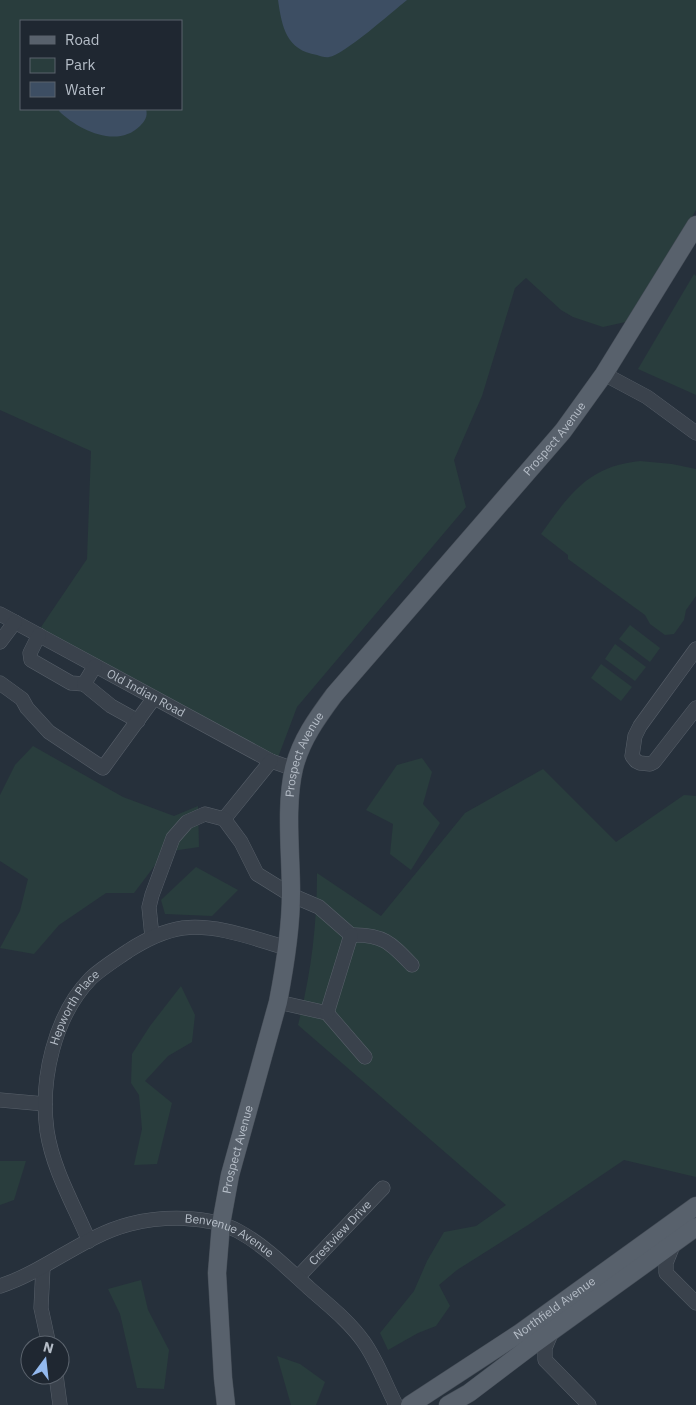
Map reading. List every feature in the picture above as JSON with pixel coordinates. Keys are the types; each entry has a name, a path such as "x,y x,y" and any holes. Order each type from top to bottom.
{"main road":[{"name":"Prospect Avenue","path":"226,1405 217,1273 221,1224 230,1175 278,1002 288,948 291,895 290,816 294,770 304,742 311,728 334,695 563,431 691,245 696,225"},
{"name":"Northfield Avenue","path":"448,1405 468,1393 525,1339 553,1329 646,1252 696,1206"},
{"name":"Northfield Avenue","path":"410,1405 525,1339 646,1252 674,1242 696,1228"}],"street":[{"path":"604,374 647,397 696,433"},
{"name":"Old Indian Road","path":"0,614 271,762 294,770"},
{"path":"0,642 15,622"},
{"path":"38,635 30,653 31,660 71,683 84,684 111,706 138,721"},
{"path":"696,649 640,726 633,744 632,756 636,761 650,764 654,762 696,708"},
{"path":"84,684 95,666"},
{"path":"0,683 22,699 27,708 49,732 103,768 154,698"},
{"path":"224,819 271,762"},
{"path":"152,937 149,907 173,838 187,822 205,814 224,819 241,842 257,874 291,895 319,907 351,934 369,934 379,938 396,948 412,965"},
{"name":"Hepworth Place","path":"89,1241 53,1157 45,1104 51,1058 64,1019 80,991 114,960 152,937 184,928 200,928 233,933 288,948"},
{"path":"327,1013 351,934"},
{"path":"278,1002 327,1013 364,1057"},
{"path":"0,1100 45,1104"},
{"name":"Crestview Drive","path":"298,1277 383,1188"},
{"name":"Benvenue Avenue","path":"0,1286 20,1279 89,1241 129,1224 151,1220 185,1218 221,1224 237,1230 298,1277 364,1342 396,1405"},
{"path":"674,1242 666,1263 666,1272 696,1303"},
{"path":"42,1267 41,1308 47,1335"},
{"path":"553,1329 545,1348 545,1360 589,1405"},
{"path":"57,1385 60,1405"}],"green space":[{"path":"0,0 696,0 696,210 630,321 603,327 573,317 561,310 526,278 515,288 482,396 454,460 466,507 297,707 277,760 37,633 87,559 91,451 0,410"},
{"path":"694,274 696,276 696,395 638,369"},
{"path":"640,461 672,464 696,469 696,596 686,610 684,620 674,634 665,635 650,624 645,615 568,559 568,555 541,534 571,495 593,476 622,464"},
{"path":"630,625 660,648 650,662 619,639"},
{"path":"615,644 646,667 635,681 605,659"},
{"path":"601,664 632,687 621,701 591,678"},
{"path":"33,746 123,797 174,816 198,806 199,847 165,852 134,893 106,893 59,925 34,954 0,948 20,911 28,879 0,861 0,795 15,765"},
{"path":"422,758 432,772 423,804 440,823 411,870 390,854 393,824 366,810 397,765"},
{"path":"543,769 616,842 684,795 696,796 696,1177 624,1160 457,1270 439,1285 450,1306 436,1326 418,1333 388,1350 380,1333 414,1291 427,1261 444,1232 476,1226 506,1205 298,1025 312,950 316,912 317,873 381,916 465,813"},
{"path":"196,867 238,890 212,916 165,914 161,900"},
{"path":"181,986 195,1015 192,1042 168,1056 145,1081 172,1103 157,1164 134,1165 142,1129 139,1095 131,1083 132,1054 150,1026"},
{"path":"0,1161 26,1161 14,1200 0,1205"},
{"path":"141,1280 148,1310 169,1350 164,1389 137,1388 120,1314 108,1289"},
{"path":"277,1356 300,1364 325,1382 316,1405 291,1405"}],"water":[{"path":"278,0 407,0 346,49 326,57 307,52 292,43 287,36 281,19"},
{"path":"146,110 147,114 142,124 131,133 109,136 98,134 76,125 59,111"}]}
